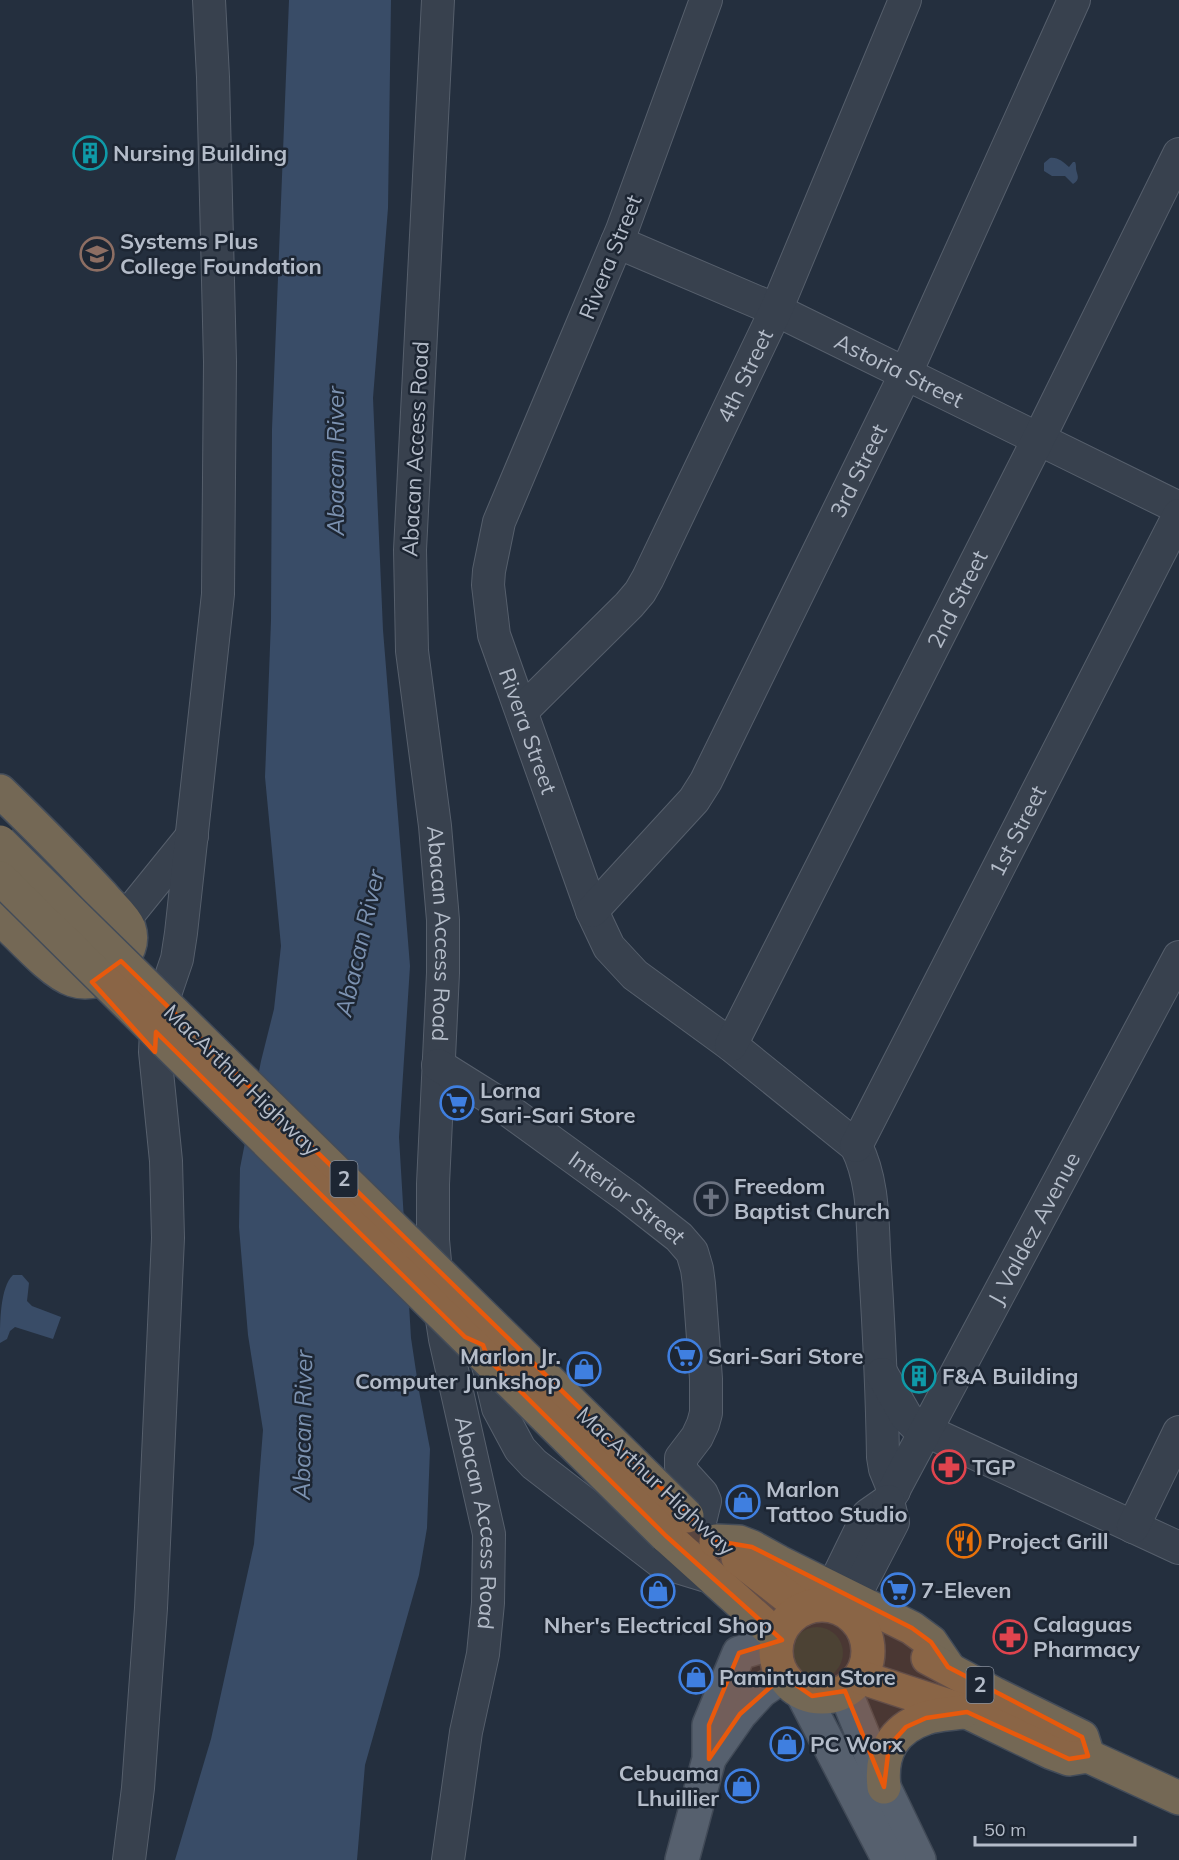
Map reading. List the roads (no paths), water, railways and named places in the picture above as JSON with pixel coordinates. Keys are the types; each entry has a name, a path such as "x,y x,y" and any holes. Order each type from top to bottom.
{"highway":[{"path":"0,791 91,883 124,920 131,939 129,949 113,970 101,979 92,982 72,980 52,966 0,918"},
{"name":"MacArthur Highway","path":"0,842 692,1530 710,1577 777,1640"},
{"name":"MacArthur Highway","path":"0,878 692,1530 803,1609"},
{"path":"692,1530 752,1547 848,1604 866,1636 868,1650 867,1664 852,1684"},
{"name":"2","path":"803,1609 815,1605 828,1605 846,1611 848,1604 995,1694 1082,1737 1088,1756"},
{"path":"792,1684 778,1665 777,1640 784,1625 803,1609"},
{"name":"2","path":"792,1684 823,1697 852,1684 967,1712 1050,1752 1069,1759 1088,1756 1179,1798"},
{"path":"884,1787 885,1758 896,1735 906,1727 926,1718 967,1712"}],"main road":[{"path":"682,1860 709,1759 709,1725 739,1653 777,1640"},
{"path":"709,1759 740,1714 761,1691 792,1684 889,1860"},
{"path":"852,1684 884,1787 919,1860"}],"street":[{"path":"129,1860 138,1788 152,1608 168,1238 166,1161 155,1052 156,1030 159,1012 177,959 218,594 220,362 210,0"},
{"name":"Abacan Access Road","path":"438,0 410,550 412,651 435,826 443,910 443,973 433,1184 433,1240 445,1340 489,1534 488,1603 483,1654 466,1732 448,1860"},
{"name":"Rivera Street","path":"706,0 617,242 499,522 488,585 494,635 592,911 609,947 635,975 731,1045 856,1146"},
{"name":"4th Street","path":"522,711 640,592 648,578 776,310 905,0"},
{"name":"3rd Street","path":"592,911 694,800 706,781 905,375 1074,0"},
{"name":"2nd Street","path":"731,1045 1038,439 1179,154"},
{"name":"Astoria Street","path":"617,242 776,310 1179,508"},
{"name":"1st Street","path":"856,1146 1179,515"},
{"path":"124,920 192,836"},
{"name":"J. Valdez Avenue","path":"891,1496 1179,957"},
{"path":"92,982 155,1052"},
{"name":"Interior Street","path":"438,1065 496,1102 612,1186 679,1237 692,1252 699,1284 707,1406 704,1424 681,1458 682,1472 702,1494 705,1501 692,1530"},
{"path":"848,1604 893,1522 891,1496 883,1456 882,1373 870,1196 863,1161 856,1146"},
{"path":"433,1240 459,1287 487,1355 498,1408 520,1449 534,1464 661,1563 710,1577"},
{"path":"445,1340 468,1336 483,1345"},
{"path":"882,1373 906,1416 926,1432 1179,1548"},
{"path":"1132,1527 1179,1432"}],"water":[{"name":"Abacan River","path":"289,0 391,0 388,208 373,398 383,630 410,966 399,1137 411,1338 430,1449 427,1528 419,1575 365,1765 357,1860 175,1860 211,1739 254,1544 263,1430 248,1335 239,1227 240,1168 261,1061 274,1009 281,946 265,777 271,621 272,429"},
{"path":"1050,158 1058,159 1069,167 1075,162 1077,180 1073,184 1065,176 1052,176 1044,171 1044,163"},
{"path":"13,1275 22,1275 29,1283 27,1301 32,1306 61,1317 53,1339 15,1327 10,1331 7,1339 0,1343 3,1297 5,1288"}],"place":[{"name":"Nursing Building","path":"90,153"},
{"name":"Systems Plus College Foundation","path":"97,254"},
{"name":"Lorna Sari-Sari Store","path":"457,1103"},
{"name":"Freedom Baptist Church","path":"711,1199"},
{"name":"Sari-Sari Store","path":"685,1356"},
{"name":"Marlon Jr. Computer Junkshop","path":"584,1369"},
{"name":"F&A Building","path":"919,1376"},
{"name":"TGP","path":"949,1467"},
{"name":"Marlon Tattoo Studio","path":"743,1502"},
{"name":"Project Grill","path":"964,1541"},
{"name":"7-Eleven","path":"898,1590"},
{"name":"Nher's Electrical Shop","path":"658,1591"},
{"name":"Calaguas Pharmacy","path":"1010,1637"},
{"name":"Pamintuan Store","path":"696,1677"},
{"name":"PC Worx","path":"787,1744"},
{"name":"Cebuama Lhuillier","path":"742,1786"}]}
